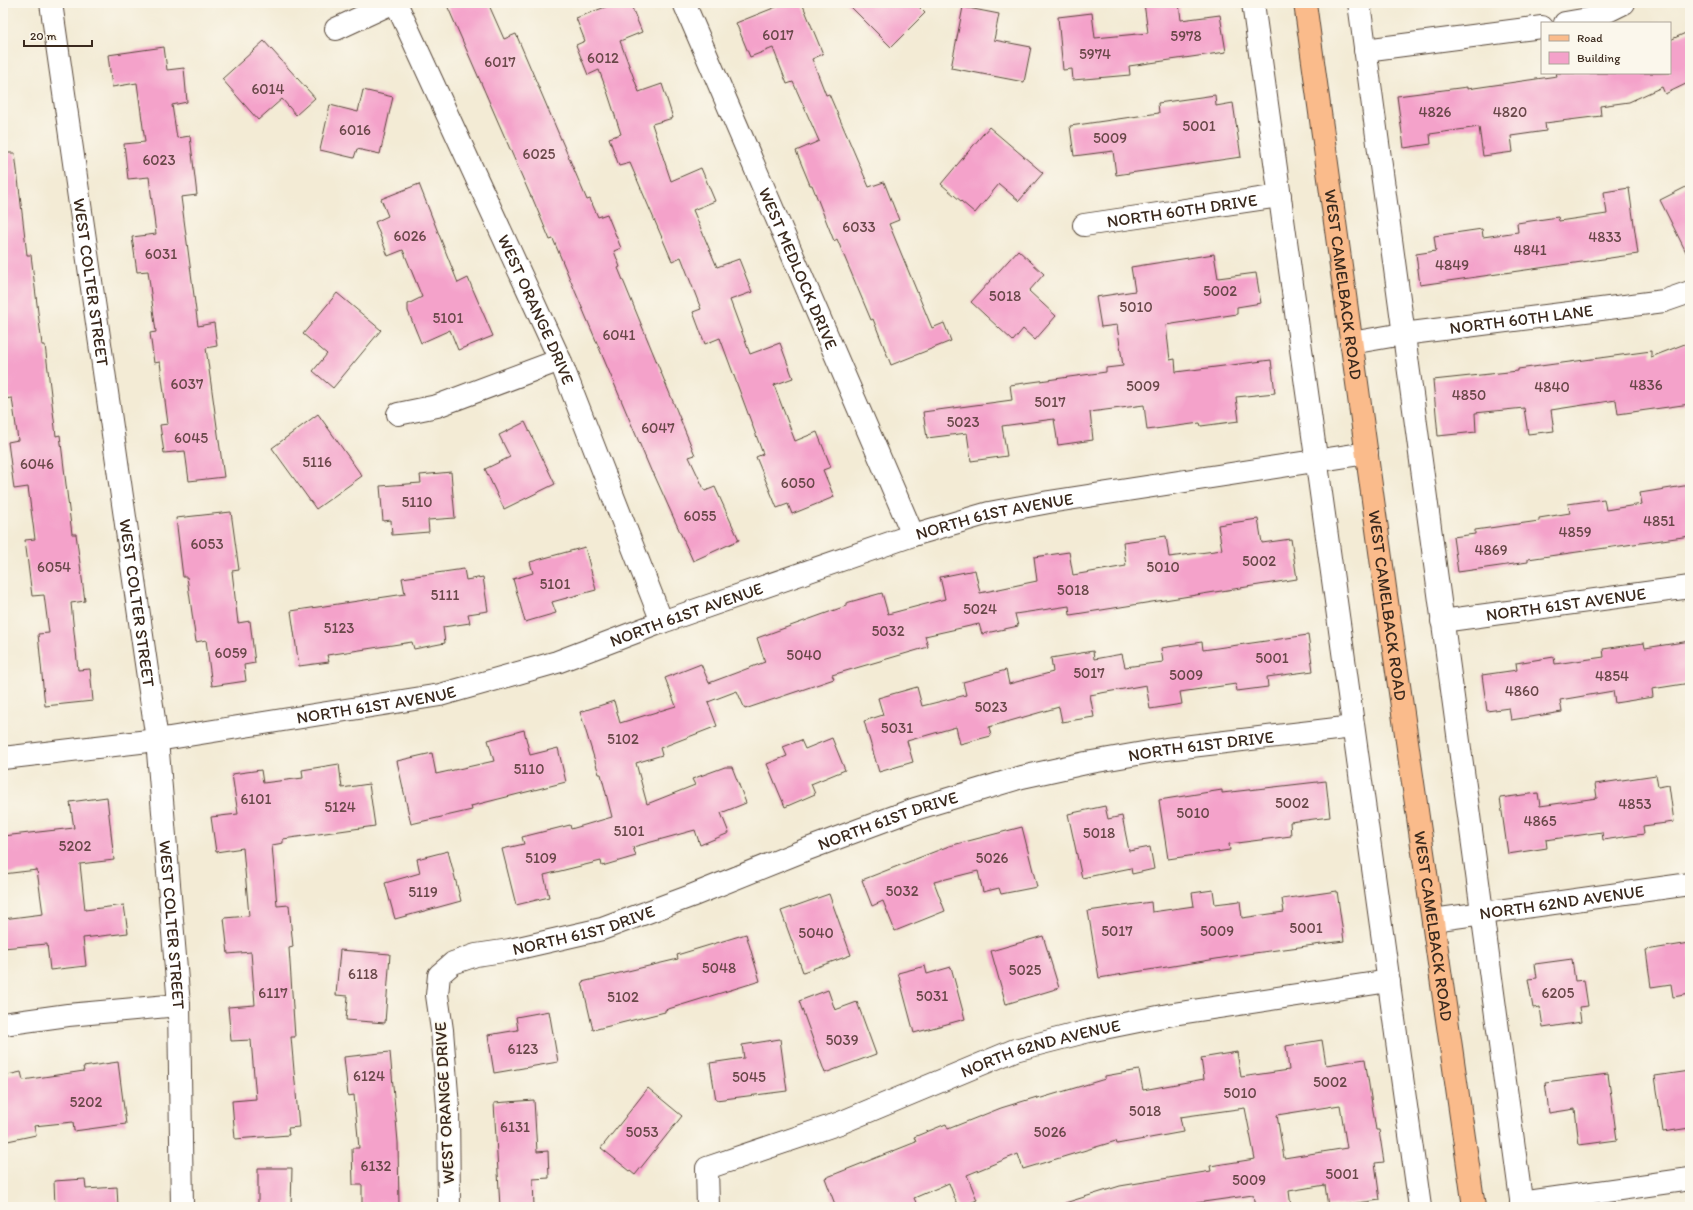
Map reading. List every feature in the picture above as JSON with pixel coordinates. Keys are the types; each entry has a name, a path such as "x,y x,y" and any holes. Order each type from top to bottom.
{"main road":[{"name":"WEST CAMELBACK ROAD","path":"1305,3 1351,343 1474,1207"}],"street":[{"name":"WEST COLTER STREET","path":"51,3 157,740 179,1005 182,1207"},
{"path":"336,29 392,3"},
{"name":"WEST ORANGE DRIVE","path":"396,3 560,360 662,622"},
{"name":"WEST MEDLOCK DRIVE","path":"684,3 913,535"},
{"path":"1253,3 1420,1207"},
{"path":"1358,3 1522,1205 1690,1179"},
{"path":"1571,22 1594,18 1624,3"},
{"path":"1365,50 1541,27"},
{"name":"NORTH 60TH DRIVE","path":"1084,225 1280,196"},
{"name":"NORTH 60TH LANE","path":"1351,343 1403,334 1664,301 1690,292"},
{"path":"398,414 437,406 560,360"},
{"name":"NORTH 61ST AVENUE","path":"3,758 157,740 440,695 557,662 662,622 913,535 989,513 1048,502 1367,453"},
{"name":"NORTH 61ST AVENUE","path":"1442,621 1690,587"},
{"name":"NORTH 61ST DRIVE","path":"439,975 453,963 476,954 510,950 602,929 915,809 1022,777 1086,763 1166,749 1353,727"},
{"name":"NORTH 62ND AVENUE","path":"1434,920 1690,884"},
{"name":"WEST ORANGE DRIVE","path":"439,975 437,995 442,1030 448,1107 449,1207"},
{"name":"NORTH 62ND AVENUE","path":"708,1207 707,1168 840,1123 1015,1050 1089,1031 1173,1014 1389,981"},
{"path":"3,1024 68,1015 179,1005"}],"building":[{"path":"446,3 488,3 504,39 516,34 587,200 590,199 598,217 607,214 621,248 614,251 620,267 618,268 695,455 689,457 705,491 715,487 739,540 693,561 653,472 652,473 553,239 550,240"},
{"path":"616,3 630,3 642,32 620,41 639,92 662,84 673,118 652,124 671,181 701,168 715,201 693,210 717,267 739,259 752,292 730,300 750,354 780,343 793,378 774,385 795,441 817,432 831,467 823,470 834,497 792,514 788,504 777,508 756,457 763,454 720,338 705,344 693,312 701,309 681,257 672,261 630,163 619,166 609,138 621,134 608,94 599,70 588,75 576,45 585,41 576,18"},
{"path":"786,3 802,3 823,54 812,59 826,95 829,94 869,187 884,182 899,220 889,224 932,328 944,323 951,341 891,365 873,319 871,320 837,239 834,241 812,185 810,185 796,151 819,141 793,82 787,84 773,48 750,57 736,23"},
{"path":"847,3 915,3 925,13 891,47"},
{"path":"1144,3 1179,3 1181,20 1220,15 1226,52 1129,66 1130,75 1073,80 1072,69 1063,70 1058,17 1092,13 1095,38 1148,33"},
{"path":"963,7 999,14 994,40 1031,47 1024,82 951,68"},
{"path":"1690,31 1690,82 1665,94 1662,87 1629,102 1600,106 1601,116 1545,123 1546,131 1511,136 1513,152 1483,156 1479,127 1430,134 1431,144 1404,148 1397,96 1467,87 1467,89 1557,76 1556,74 1671,74 1671,40"},
{"path":"264,41 315,98 296,115 282,99 258,120 222,79"},
{"path":"164,47 167,70 184,68 187,102 172,105 177,138 190,136 197,195 181,197 198,326 214,323 217,346 206,348 224,477 189,481 185,451 164,453 160,425 168,424 160,362 154,363 150,333 156,332 148,271 137,272 132,237 156,234 149,177 128,179 124,144 145,142 137,83 112,87 108,55"},
{"path":"363,90 393,97 380,154 357,149 354,158 320,150 330,105 358,112"},
{"path":"1215,95 1216,106 1233,103 1241,157 1116,175 1113,151 1074,156 1070,126 1159,113 1158,103"},
{"path":"989,127 1043,173 1019,201 999,184 975,213 941,184"},
{"path":"3,153 15,153 27,255 31,255 42,345 45,345 56,436 60,435 72,534 76,534 85,601 71,603 78,670 90,669 93,701 45,706 38,634 49,633 44,595 32,596 25,540 35,539 28,487 14,489 8,442 18,440 12,398 3,399"},
{"path":"419,184 458,283 468,278 493,336 458,350 450,330 421,343 408,311 408,304 422,297 403,250 388,256 375,222 388,216 381,199"},
{"path":"1690,185 1690,260 1660,200"},
{"path":"1629,188 1638,254 1420,285 1416,254 1436,251 1434,236 1482,229 1483,237 1518,232 1517,223 1558,217 1559,221 1607,214 1604,192"},
{"path":"1018,250 1044,274 1029,291 1056,316 1035,340 1023,329 1013,341 971,302"},
{"path":"1214,254 1218,278 1256,273 1261,303 1237,307 1237,314 1166,325 1170,360 1175,359 1176,372 1271,360 1275,393 1236,397 1239,421 1201,426 1200,423 1147,430 1144,405 1090,412 1093,440 1058,445 1054,419 1002,426 1007,456 971,461 967,433 927,438 923,412 1012,400 1010,385 1106,372 1106,368 1123,366 1117,325 1101,327 1096,297 1135,291 1131,267"},
{"path":"337,293 381,330 333,388 313,371 327,354 303,334"},
{"path":"1690,342 1690,404 1618,414 1616,400 1551,410 1554,431 1528,434 1524,408 1475,413 1476,432 1438,436 1433,380 1518,371 1518,369 1651,351 1651,357"},
{"path":"318,414 362,476 316,509 272,448"},
{"path":"525,422 555,484 504,509 485,469 510,457 499,435"},
{"path":"451,472 455,518 428,520 429,532 392,535 391,520 383,521 380,486 421,483 420,475"},
{"path":"1690,485 1690,536 1528,559 1528,562 1458,572 1453,537 1475,534 1475,530 1539,521 1539,518 1570,513 1568,504 1604,499 1606,510 1642,504 1640,493"},
{"path":"231,512 239,570 232,571 238,623 250,621 255,663 244,665 246,681 212,686 206,640 196,642 187,577 183,577 176,518"},
{"path":"1258,519 1262,543 1291,539 1297,579 1070,615 1069,606 1015,614 1018,626 982,634 979,624 925,636 928,647 832,675 834,679 745,709 737,691 708,702 717,726 660,748 662,755 636,763 647,804 695,785 692,779 725,767 732,767 746,803 721,813 729,833 700,845 695,830 633,847 636,856 602,866 601,861 544,875 549,897 516,905 502,849 524,844 522,837 570,825 571,829 612,817 601,774 599,774 580,712 614,701 620,723 676,706 665,678 701,664 709,683 765,662 757,638 846,606 846,603 882,593 888,614 945,599 940,577 975,570 980,593 1037,581 1034,557 1069,552 1073,575 1126,566 1123,542 1166,536 1169,557 1222,550 1218,525"},
{"path":"585,547 596,590 552,602 556,613 525,622 513,579 533,573 530,562"},
{"path":"464,569 466,580 483,577 488,611 468,614 470,623 443,627 445,643 414,649 412,642 327,655 329,662 299,666 291,611 405,594 402,578"},
{"path":"1308,635 1313,671 1267,677 1268,687 1237,691 1236,684 1180,692 1182,704 1150,709 1146,685 1090,695 1094,717 1062,722 1059,707 989,727 991,736 960,744 956,727 907,741 913,762 879,772 864,721 883,715 878,698 917,687 922,706 966,695 963,682 1006,670 1009,684 1053,672 1051,658 1093,651 1094,659 1122,654 1125,667 1163,662 1161,648 1202,642 1203,650"},
{"path":"1690,641 1690,683 1652,689 1653,697 1615,703 1613,691 1560,700 1562,712 1511,720 1509,708 1487,711 1482,675 1517,670 1516,663 1554,657 1555,664 1604,657 1603,649 1644,643 1645,648"},
{"path":"524,730 530,755 558,748 566,782 471,806 472,810 411,824 397,761 432,753 436,774 494,761 488,740"},
{"path":"832,738 845,770 811,784 815,794 785,807 767,764 787,756 783,747 801,740 805,749"},
{"path":"339,764 342,788 369,784 375,826 283,839 283,843 272,845 277,906 289,905 293,947 289,948 295,1037 291,1037 299,1127 288,1128 289,1135 235,1139 232,1101 256,1099 251,1040 231,1041 228,1007 255,1005 251,952 228,954 224,918 249,916 243,848 216,852 211,817 238,814 232,774 261,770 263,783 303,778 302,770"},
{"path":"1656,775 1658,787 1669,785 1674,822 1643,826 1644,834 1603,840 1602,832 1546,840 1547,848 1508,854 1500,798 1538,793 1540,806 1597,798 1595,784"},
{"path":"1326,781 1330,817 1290,822 1291,836 1229,844 1230,850 1168,859 1159,800 1222,790 1222,793"},
{"path":"107,797 114,860 80,864 85,910 124,905 128,933 83,938 86,966 50,970 47,944 3,948 3,919 43,914 37,870 3,874 3,836 74,828 70,802"},
{"path":"1105,806 1108,819 1122,816 1129,851 1150,847 1154,869 1132,874 1131,868 1082,878 1068,814"},
{"path":"1022,827 1037,887 1001,894 999,888 983,892 978,871 934,882 945,911 895,931 883,901 872,906 862,880 949,846"},
{"path":"448,851 461,901 395,919 385,883 420,873 417,859"},
{"path":"1213,890 1215,904 1240,901 1242,918 1284,912 1282,899 1337,891 1344,941 1247,954 1099,978 1088,911 1151,902 1152,912 1194,906 1192,893"},
{"path":"829,894 851,955 803,972 781,911"},
{"path":"746,934 760,981 665,1010 665,1012 593,1030 582,982 678,959 677,955"},
{"path":"1043,936 1059,988 1006,1004 991,951"},
{"path":"1690,943 1690,994 1673,997 1671,984 1651,987 1646,950"},
{"path":"340,950 390,954 385,1023 346,1020 348,996 336,995"},
{"path":"1572,959 1575,981 1584,980 1588,1006 1579,1007 1581,1022 1543,1028 1540,1007 1533,1008 1528,979 1537,978 1535,964"},
{"path":"925,966 927,974 951,967 965,1019 914,1033 898,973"},
{"path":"828,990 835,1010 857,1002 876,1054 825,1073 799,1001"},
{"path":"549,1011 558,1062 494,1073 488,1035 518,1030 516,1017"},
{"path":"780,1039 787,1091 716,1100 710,1063 744,1058 742,1045"},
{"path":"1322,1040 1326,1065 1365,1059 1376,1130 1379,1130 1384,1162 1375,1163 1380,1200 1328,1207 1325,1185 1289,1191 1291,1207 1255,1207 1253,1195 1196,1203 1197,1207 1065,1207 1065,1203 1120,1186 1211,1171 1210,1166 1255,1159 1245,1108 1180,1117 1183,1132 1117,1144 1116,1141 1023,1169 1018,1154 967,1175 977,1200 960,1207 958,1207 949,1183 914,1198 918,1207 836,1207 825,1178 916,1142 914,1137 946,1124 948,1129 1001,1108 1037,1097 1038,1099 1105,1079 1105,1076 1139,1070 1143,1090 1204,1079 1201,1058 1237,1052 1241,1077 1289,1070 1286,1046","holes":["1340,1105 1347,1148 1284,1158 1277,1115"]},
{"path":"390,1052 398,1142 399,1207 362,1207 362,1185 353,1185 352,1148 359,1148 354,1095 348,1096 344,1057"},
{"path":"118,1062 126,1124 74,1131 73,1122 34,1126 36,1135 3,1142 3,1076 21,1072 23,1080 84,1071 83,1067"},
{"path":"1690,1071 1690,1128 1663,1132 1655,1076"},
{"path":"1608,1074 1617,1140 1579,1145 1575,1109 1549,1113 1545,1082"},
{"path":"648,1088 682,1116 635,1175 601,1148"},
{"path":"534,1100 537,1152 548,1151 549,1178 533,1179 534,1207 500,1207 494,1103"},
{"path":"258,1168 292,1168 291,1207 258,1207"},
{"path":"85,1179 86,1189 117,1187 118,1207 55,1207 54,1181"}]}
